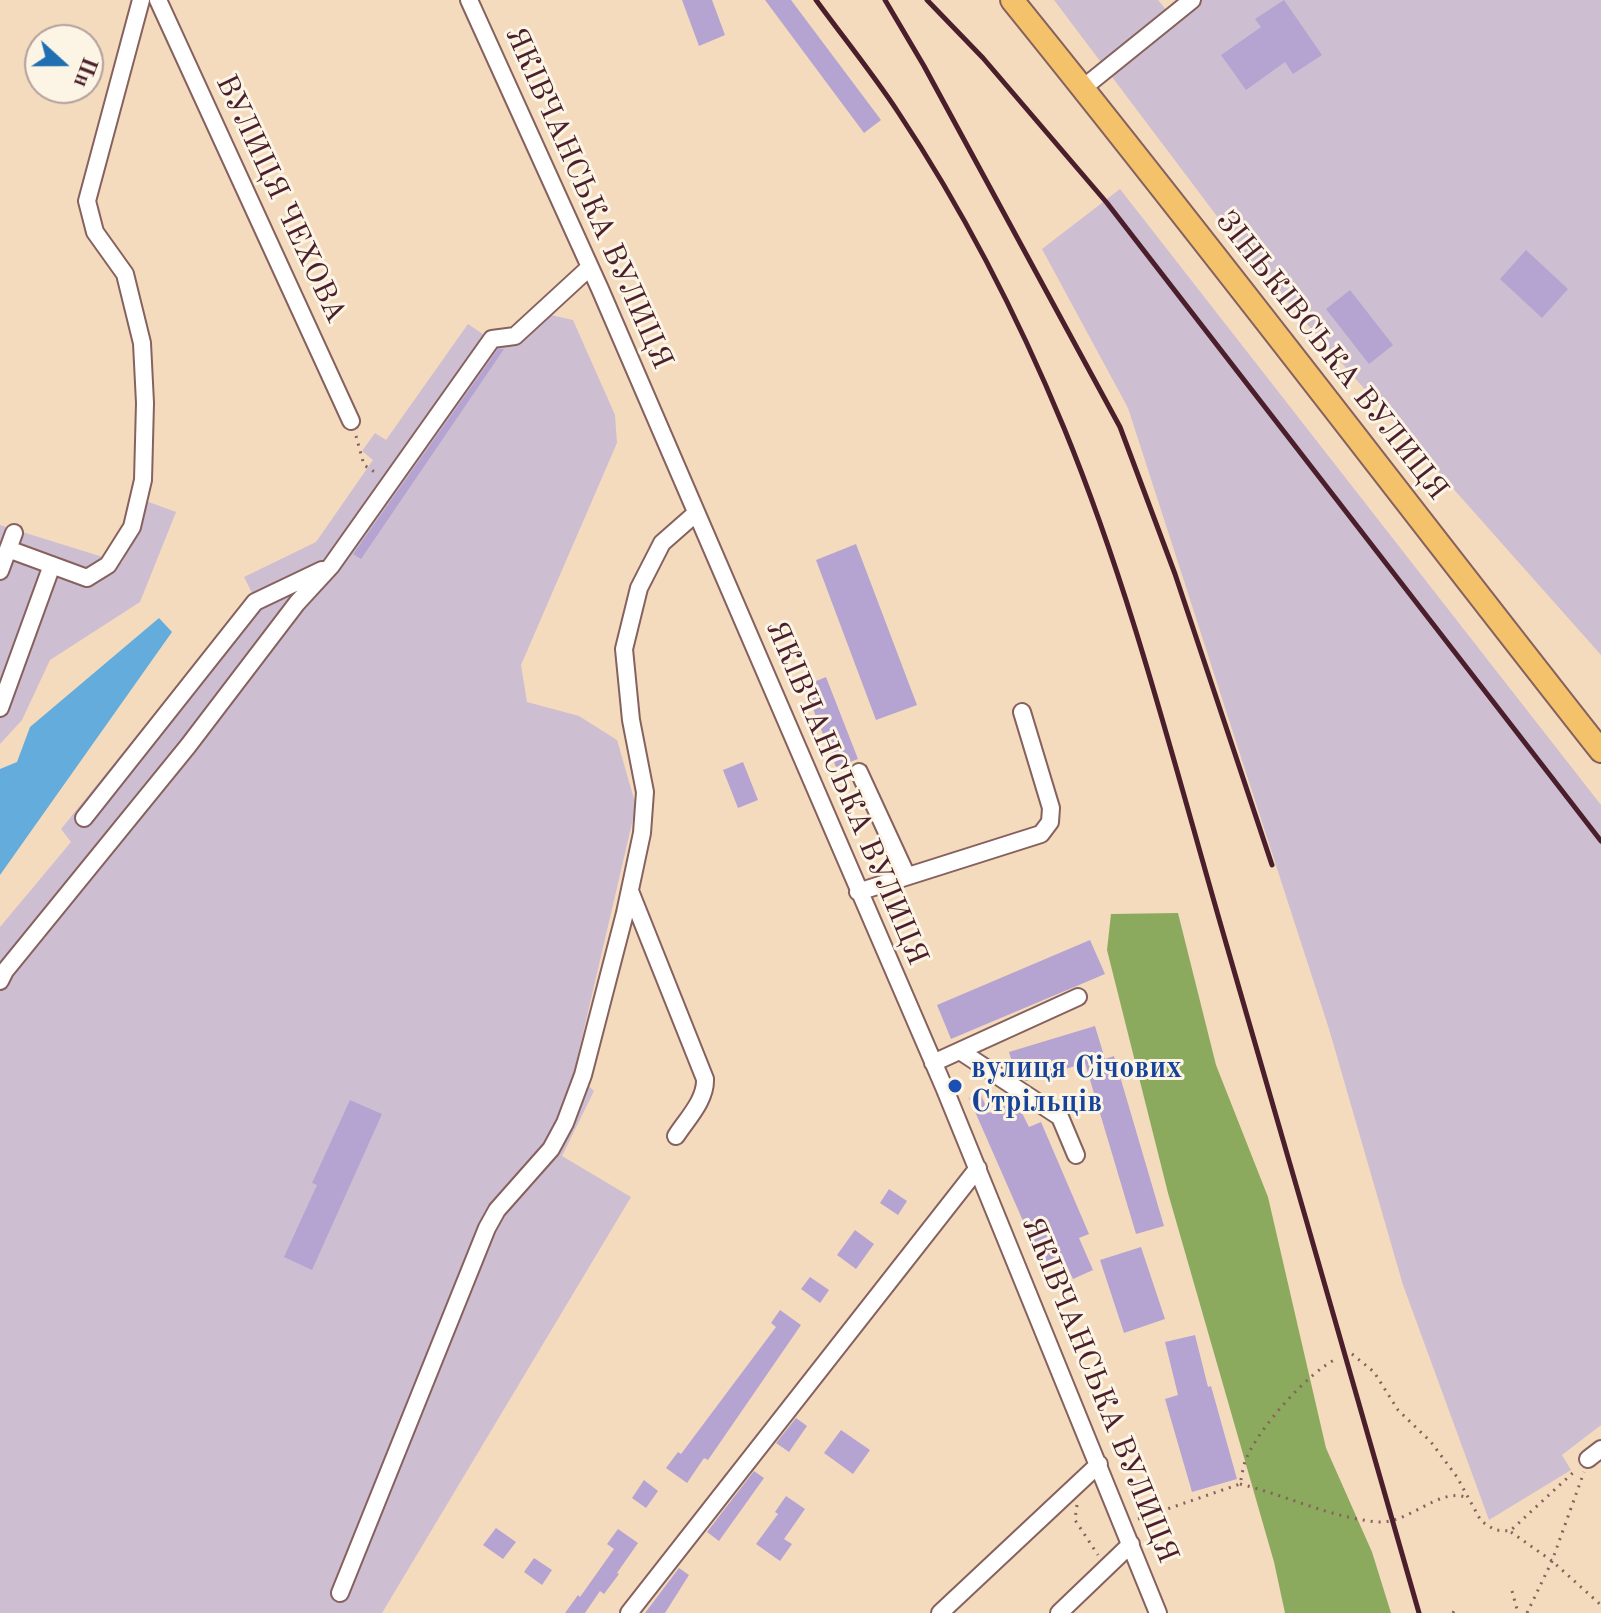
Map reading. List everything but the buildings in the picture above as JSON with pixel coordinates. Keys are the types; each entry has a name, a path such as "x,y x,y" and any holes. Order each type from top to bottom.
{"main road":[{"name":"ЗІНЬКІВСЬКА ВУЛИЦЯ","path":"1012,0 1600,746"}],"street":[{"path":"0,571 11,541 52,565 87,578 108,565 132,527 143,480 145,403 142,343 125,274 95,232 87,201 141,0"},
{"name":"ВУЛИЦЯ ЧЕХОВА","path":"158,0 351,421"},
{"name":"ЯКІВЧАНСЬКА ВУЛИЦЯ","path":"469,0 590,267 978,1168 1158,1613"},
{"path":"1083,88 1192,0"},
{"path":"0,981 188,746 297,603 331,566 492,339 515,336 590,267"},
{"path":"340,1593 487,1228 497,1210 551,1149 565,1123 583,1075 642,833 645,792 631,720 624,649 639,588 662,543 695,514"},
{"path":"0,708 52,565"},
{"path":"84,818 255,602 331,566"},
{"path":"858,892 1041,834 1050,822 1051,808 1022,712"},
{"path":"859,772 907,876"},
{"path":"630,891 705,1079 706,1089 676,1136"},
{"path":"933,1063 1078,997"},
{"path":"960,1051 1060,1117 1076,1155"},
{"path":"629,1613 978,1168"},
{"path":"940,1613 1099,1464"},
{"path":"1059,1613 1131,1544"}],"path":[{"path":"351,421 364,465 390,483"},
{"path":"1352,1354 1374,1372 1398,1410 1431,1442 1457,1477 1481,1521 1487,1526 1510,1531 1552,1561 1601,1605"},
{"path":"1240,1484 1245,1460 1265,1425 1324,1364 1338,1358"},
{"path":"1510,1531 1595,1454"},
{"path":"1527,1613 1552,1561 1595,1454"},
{"path":"1078,1482 1075,1520 1106,1568"},
{"path":"1123,1524 1240,1484 1337,1513 1380,1522 1404,1518 1445,1498 1461,1495 1467,1498"},
{"path":"1512,1591 1518,1613"}],"shaded area":[{"path":"1054,0 1158,0 1168,12 1182,0 1601,0 1601,655 1250,260"},
{"path":"1120,189 1601,805 1601,1425 1562,1455 1571,1470 1489,1520 1403,1285 1329,1029 1128,408 1042,249"},
{"path":"541,304 551,315 573,320 615,415 617,443 521,665 527,702 579,716 617,740 636,806 574,1072 594,1091 562,1156 631,1197 382,1613 0,1613 0,927 71,842 61,829 252,593 244,577 316,542 373,460 362,451 375,433 386,440 468,324 490,339 511,329"},
{"path":"146,501 176,512 140,602 50,660 22,720 0,744 0,525 122,563"}],"green space":[{"path":"1178,913 1216,1065 1268,1197 1326,1448 1372,1552 1391,1613 1285,1613 1274,1562 1168,1193 1107,950 1111,914"}],"water":[{"path":"159,618 172,632 0,875 0,769 17,762 30,727"}],"railway":[{"path":"816,0 898,112 968,227 1028,347 1088,491 1152,683 1419,1613"},
{"path":"885,0 1120,427 1175,574 1272,865"},
{"path":"927,0 983,58 1107,203 1601,841"}],"place":[{"name":"вулиця Січових Стрільців","path":"955,1086"}]}
